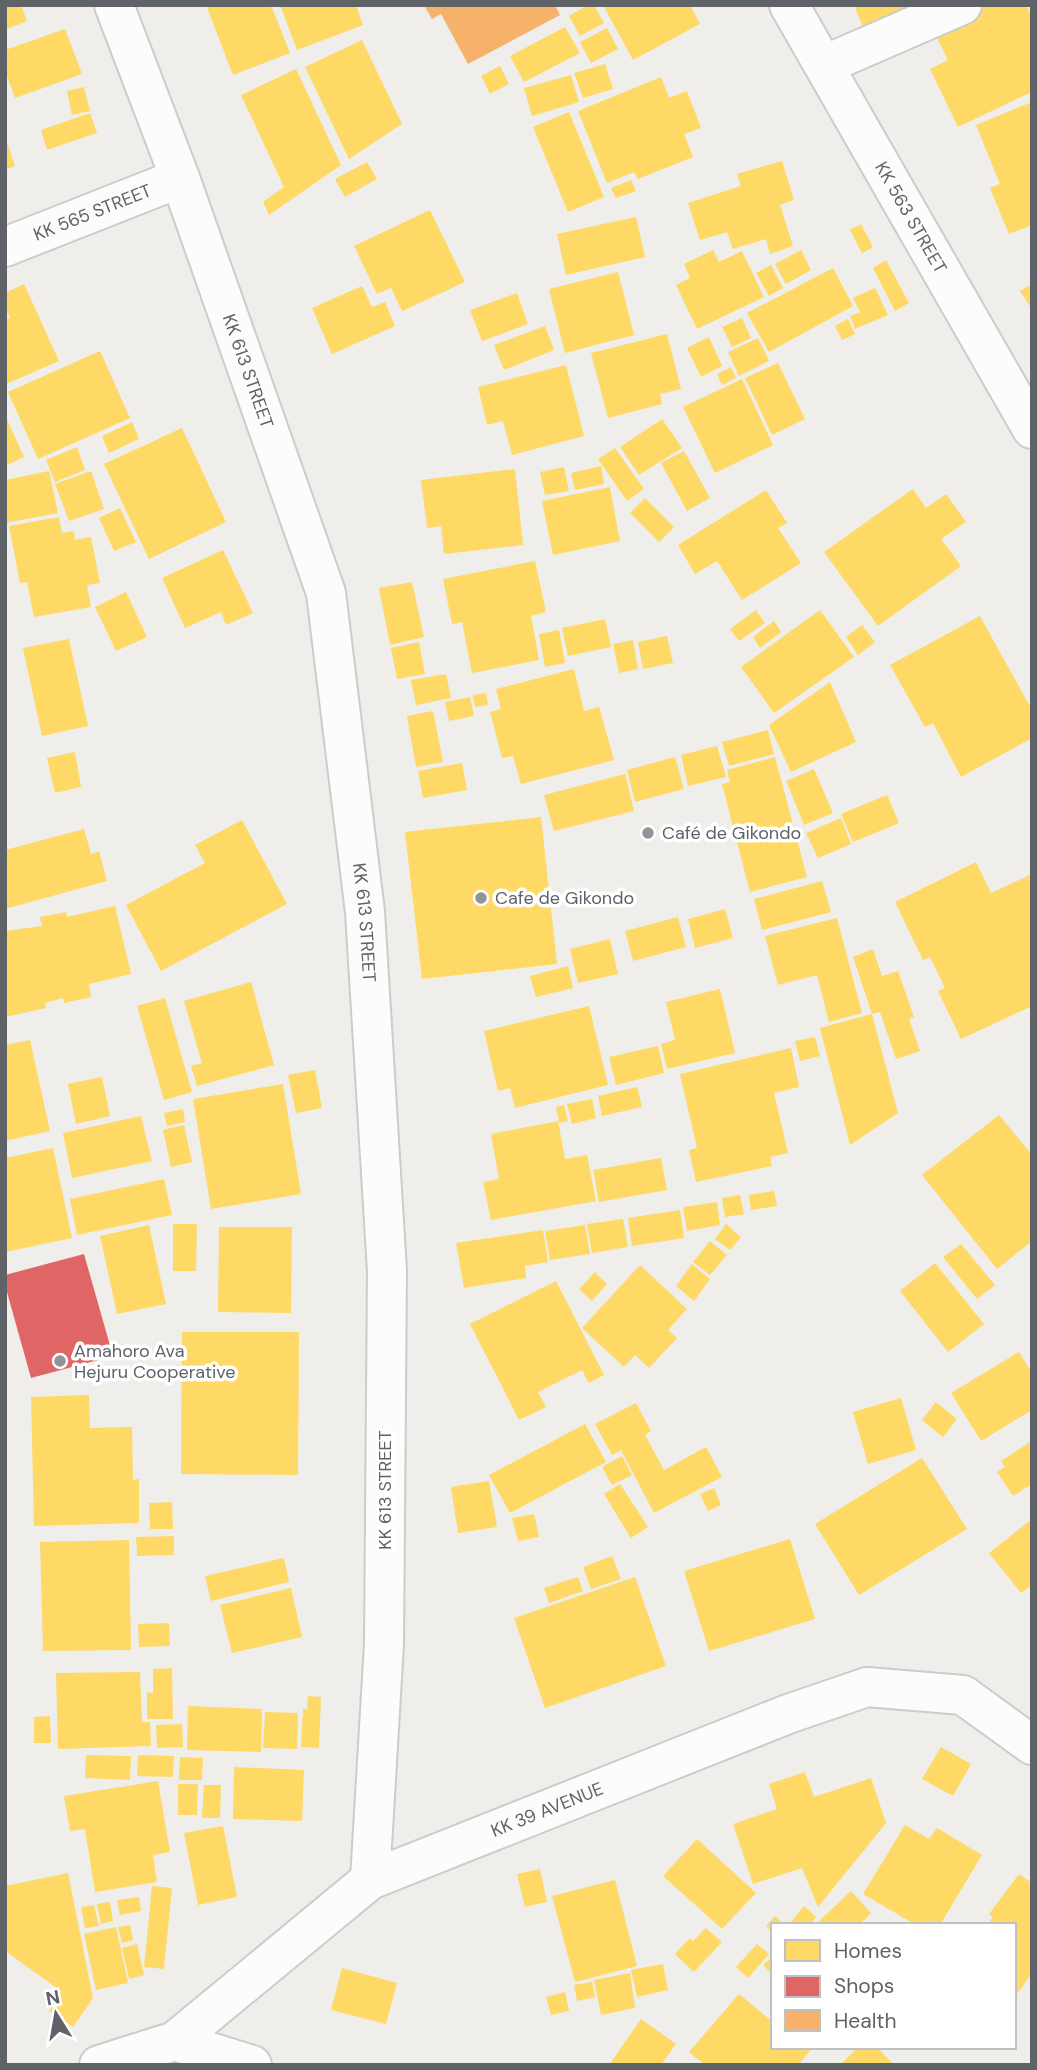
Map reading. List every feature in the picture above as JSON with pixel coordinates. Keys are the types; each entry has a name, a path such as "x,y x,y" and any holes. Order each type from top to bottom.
{"street":[{"name":"KK 613 STREET","path":"114,5 180,178 326,593 365,912 387,1271 384,1644 370,1880"},
{"name":"KK 563 STREET","path":"789,5 1018,377 1032,429"},
{"path":"824,65 962,5"},
{"name":"KK 565 STREET","path":"5,247 180,178"},
{"name":"KK 39 AVENUE","path":"99,2065 175,2040 370,1880 788,1714 867,1687 963,1695 1032,1745"},
{"path":"175,2040 252,2065"}],"building: Homes":[{"path":"5,5 21,5 27,21 5,30"},
{"path":"206,5 271,5 290,53 233,75"},
{"path":"280,5 356,5 363,25 297,50"},
{"path":"588,5 594,5 604,23 580,36 569,16"},
{"path":"603,5 690,5 700,24 633,60"},
{"path":"854,5 909,5 912,13 865,32"},
{"path":"978,5 1026,5 1032,17 1032,92 958,127 930,69 948,60 932,28"},
{"path":"565,27 580,53 524,82 510,56"},
{"path":"607,28 618,49 591,63 580,42"},
{"path":"65,29 82,74 15,98 5,71 5,50"},
{"path":"362,40 402,124 349,159 305,67"},
{"path":"605,64 613,89 583,98 574,73"},
{"path":"500,66 509,84 490,94 481,76"},
{"path":"296,69 341,165 269,215 263,202 284,187 241,95"},
{"path":"571,75 579,102 532,116 524,88"},
{"path":"661,77 669,98 687,91 701,128 684,134 693,157 638,179 634,172 607,183 578,111"},
{"path":"84,87 90,111 72,115 67,91"},
{"path":"1032,102 1032,225 1009,234 990,188 1000,184 976,125"},
{"path":"569,112 604,197 568,212 533,127"},
{"path":"90,113 97,133 47,150 41,130"},
{"path":"8,145 15,166 5,170 5,146"},
{"path":"782,161 794,200 780,205 793,246 770,254 766,239 733,249 727,232 700,240 688,203 741,186 737,174"},
{"path":"367,162 377,179 345,197 335,179"},
{"path":"631,180 636,191 616,198 611,188"},
{"path":"430,210 465,282 402,311 391,288 377,294 354,246"},
{"path":"636,217 645,257 566,275 557,234"},
{"path":"861,224 873,247 862,253 850,230"},
{"path":"713,250 719,262 742,251 764,297 697,329 676,285 690,278 684,264"},
{"path":"801,250 811,270 786,284 775,264"},
{"path":"886,260 909,303 895,311 873,268"},
{"path":"771,265 783,288 769,296 756,273"},
{"path":"833,268 853,306 769,352 747,313"},
{"path":"618,272 634,335 565,353 549,289"},
{"path":"24,284 59,361 6,384 5,320 10,318 5,307 5,293"},
{"path":"1032,284 1032,310 1020,291"},
{"path":"362,286 372,307 385,302 395,326 332,354 312,308"},
{"path":"875,288 888,315 855,329 850,316 860,312 853,298"},
{"path":"517,293 528,324 482,341 470,310"},
{"path":"742,318 751,338 732,347 722,327"},
{"path":"848,319 855,334 842,340 835,326"},
{"path":"545,326 554,350 504,370 494,345"},
{"path":"667,334 681,389 660,394 662,404 608,418 591,353"},
{"path":"709,337 722,366 701,377 687,348"},
{"path":"758,338 769,361 739,376 728,352"},
{"path":"100,351 130,418 38,459 8,392"},
{"path":"778,363 805,419 772,435 745,378"},
{"path":"566,365 584,436 512,455 503,421 487,425 478,387"},
{"path":"731,367 736,378 722,385 717,374"},
{"path":"742,379 773,445 715,473 683,407"},
{"path":"5,415 24,457 5,466"},
{"path":"662,419 682,448 639,475 620,447"},
{"path":"132,422 139,439 109,453 102,436"},
{"path":"182,428 226,522 149,559 104,464"},
{"path":"77,447 85,470 55,482 46,460"},
{"path":"615,448 644,489 627,501 598,459"},
{"path":"684,451 710,498 687,511 661,463"},
{"path":"601,466 604,484 575,490 571,473"},
{"path":"564,467 569,491 545,495 540,472"},
{"path":"515,469 523,545 444,554 441,526 427,528 421,480"},
{"path":"49,471 58,513 5,523 5,480"},
{"path":"91,471 104,509 69,521 55,484"},
{"path":"610,487 620,541 553,555 542,501"},
{"path":"913,489 926,508 946,494 966,522 941,539 961,566 878,626 824,552"},
{"path":"766,490 787,523 778,528 801,563 742,600 717,561 695,574 678,545"},
{"path":"645,498 674,527 659,542 630,513"},
{"path":"120,508 136,542 114,551 99,518"},
{"path":"59,517 62,533 74,531 75,540 91,537 100,583 87,585 91,607 34,617 27,582 20,583 9,526"},
{"path":"223,550 253,613 226,625 221,612 185,628 162,578"},
{"path":"535,561 546,612 531,616 539,660 472,673 462,622 452,624 443,579"},
{"path":"412,582 424,637 390,645 379,588"},
{"path":"126,592 147,637 116,651 95,607"},
{"path":"756,610 765,623 739,641 730,629"},
{"path":"820,610 854,657 774,713 741,667"},
{"path":"980,616 1032,710 1032,738 961,777 933,723 925,727 890,665"},
{"path":"605,619 611,647 568,656 562,628"},
{"path":"774,621 781,632 760,648 753,637"},
{"path":"862,625 875,642 858,655 846,637"},
{"path":"559,630 565,663 545,667 539,634"},
{"path":"667,636 673,663 643,669 638,642"},
{"path":"69,639 88,726 42,736 23,648"},
{"path":"633,640 638,669 619,673 613,644"},
{"path":"419,642 425,674 397,679 391,648"},
{"path":"574,669 584,711 599,707 614,760 521,784 513,756 502,758 490,712 501,709 496,689"},
{"path":"446,674 451,698 416,705 411,680"},
{"path":"830,682 856,742 791,772 769,725"},
{"path":"486,693 488,705 475,707 473,695"},
{"path":"470,697 474,716 449,721 445,702"},
{"path":"433,711 443,762 416,767 407,716"},
{"path":"768,730 774,754 729,766 722,742"},
{"path":"717,746 726,777 688,786 681,755"},
{"path":"75,752 81,787 55,793 47,758"},
{"path":"675,757 684,789 635,802 627,770"},
{"path":"775,757 807,877 750,892 722,784 730,782 727,770"},
{"path":"462,763 467,790 423,798 418,771"},
{"path":"814,769 833,813 804,825 786,781"},
{"path":"625,774 634,811 554,831 544,795"},
{"path":"887,795 899,823 853,842 841,814"},
{"name":"Cafe de Gikondo","path":"541,817 557,964 422,979 405,832"},
{"path":"841,818 851,844 818,858 806,833"},
{"path":"242,820 287,904 161,971 126,905 205,863 195,845"},
{"path":"84,829 91,854 99,851 107,881 5,909 5,850"},
{"path":"976,862 991,893 1032,874 1032,1006 961,1039 938,991 945,988 930,957 923,960 895,902"},
{"path":"822,881 831,912 762,930 754,899"},
{"path":"115,906 131,974 89,984 91,997 64,1003 63,998 45,1003 46,1008 5,1017 5,931 42,926 40,917 66,912 67,917"},
{"path":"725,909 733,938 695,948 688,919"},
{"path":"678,917 686,947 633,961 625,931"},
{"path":"837,918 862,1013 829,1022 817,975 778,985 765,936"},
{"path":"610,939 618,974 578,983 570,949"},
{"path":"873,949 882,976 898,971 914,1017 909,1019 920,1051 896,1059 880,1012 872,1014 853,957"},
{"path":"568,966 573,988 536,997 530,976"},
{"path":"251,982 274,1065 197,1086 191,1066 202,1063 184,1001"},
{"path":"720,989 735,1053 667,1069 661,1044 675,1040 666,1002"},
{"path":"165,998 192,1092 164,1100 137,1006"},
{"path":"589,1006 608,1085 515,1108 510,1088 498,1091 484,1031"},
{"path":"872,1014 898,1113 850,1145 820,1028"},
{"path":"815,1037 820,1056 800,1061 795,1041"},
{"path":"30,1040 50,1131 5,1141 5,1045"},
{"path":"658,1046 664,1073 616,1085 609,1057"},
{"path":"791,1048 799,1087 774,1093 788,1153 770,1157 772,1166 696,1182 689,1150 697,1148 680,1074"},
{"path":"315,1070 322,1108 296,1113 288,1075"},
{"path":"102,1077 110,1116 76,1124 68,1084"},
{"path":"283,1084 301,1194 211,1209 193,1099"},
{"path":"637,1087 642,1107 602,1116 598,1096"},
{"path":"592,1099 596,1118 572,1124 567,1104"},
{"path":"564,1105 568,1121 559,1123 556,1107"},
{"path":"183,1109 185,1122 167,1126 164,1113"},
{"path":"999,1115 1032,1155 1032,1241 997,1269 922,1175"},
{"path":"141,1116 152,1161 72,1178 63,1133"},
{"path":"558,1121 565,1159 587,1155 596,1201 491,1220 483,1182 499,1179 491,1134"},
{"path":"184,1125 192,1162 171,1167 163,1130"},
{"path":"53,1148 72,1238 5,1252 5,1158"},
{"path":"661,1158 667,1190 599,1202 593,1170"},
{"path":"164,1179 172,1215 77,1235 70,1199"},
{"path":"774,1191 777,1206 751,1210 749,1195"},
{"path":"740,1195 744,1214 725,1217 722,1198"},
{"path":"717,1202 720,1225 687,1231 683,1207"},
{"path":"680,1210 684,1238 632,1246 628,1218"},
{"path":"623,1219 628,1247 592,1253 587,1224"},
{"path":"173,1224 197,1224 196,1271 173,1271"},
{"path":"726,1224 741,1237 730,1250 715,1239"},
{"path":"149,1225 166,1304 117,1314 100,1236"},
{"path":"585,1225 590,1254 550,1260 545,1231"},
{"path":"219,1227 292,1227 291,1313 218,1312"},
{"path":"543,1230 548,1262 525,1266 526,1278 464,1288 456,1243"},
{"path":"710,1241 727,1255 710,1275 693,1262"},
{"path":"961,1244 995,1285 977,1299 943,1257"},
{"path":"935,1263 984,1324 948,1352 900,1291"},
{"path":"692,1264 710,1279 694,1301 676,1286"},
{"path":"640,1265 687,1309 668,1330 677,1338 649,1368 635,1355 624,1367 582,1328"},
{"path":"595,1272 607,1284 592,1301 579,1289"},
{"path":"556,1281 604,1375 589,1383 582,1370 538,1392 546,1407 519,1420 470,1324"},
{"path":"182,1332 299,1332 298,1475 181,1474"},
{"path":"1019,1352 1032,1373 1032,1410 981,1441 951,1393"},
{"path":"89,1395 90,1428 132,1427 133,1480 139,1479 139,1523 34,1526 31,1397"},
{"path":"901,1398 916,1450 868,1464 853,1412"},
{"path":"936,1402 957,1419 943,1437 922,1420"},
{"path":"636,1403 651,1431 645,1435 664,1470 706,1447 722,1477 654,1513 621,1450 612,1455 595,1424"},
{"path":"585,1424 606,1462 510,1513 489,1475"},
{"path":"1032,1441 1032,1484 1013,1496 997,1472 1005,1467 1001,1461"},
{"path":"622,1456 632,1475 612,1485 602,1467"},
{"path":"922,1458 967,1529 859,1595 815,1524"},
{"path":"489,1481 497,1527 458,1533 451,1487"},
{"path":"620,1484 648,1527 631,1538 604,1494"},
{"path":"714,1488 721,1505 708,1511 700,1494"},
{"path":"172,1502 173,1529 150,1529 149,1503"},
{"path":"534,1514 539,1537 518,1541 512,1518"},
{"path":"1032,1519 1032,1585 1021,1593 989,1553"},
{"path":"174,1536 174,1555 137,1556 136,1537"},
{"path":"790,1539 815,1619 709,1651 684,1571"},
{"path":"129,1540 131,1650 43,1651 40,1542"},
{"path":"612,1556 621,1579 591,1589 583,1567"},
{"path":"284,1558 289,1582 211,1601 205,1576"},
{"path":"578,1577 583,1591 549,1603 544,1588"},
{"path":"635,1577 666,1666 545,1708 514,1618"},
{"path":"291,1588 302,1637 232,1653 220,1605"},
{"path":"169,1623 170,1646 139,1647 138,1624"},
{"path":"172,1668 173,1719 147,1719 147,1692 153,1693 153,1669"},
{"path":"140,1672 142,1722 150,1722 151,1746 58,1749 56,1673"},
{"path":"308,1696 321,1697 319,1748 301,1747 303,1709 307,1709"},
{"path":"188,1706 262,1709 261,1752 187,1750"},
{"path":"265,1712 298,1713 297,1749 263,1748"},
{"path":"50,1716 51,1743 34,1743 34,1717"},
{"path":"182,1724 183,1747 157,1748 156,1725"},
{"path":"941,1747 971,1764 953,1796 922,1779"},
{"path":"86,1755 131,1756 130,1780 85,1778"},
{"path":"138,1755 174,1756 173,1777 137,1776"},
{"path":"180,1757 203,1758 202,1780 179,1780"},
{"path":"234,1767 304,1770 302,1821 233,1819"},
{"path":"805,1772 814,1797 871,1778 886,1823 818,1907 802,1868 753,1884 733,1824 777,1809 769,1784"},
{"path":"158,1781 170,1852 153,1855 157,1882 95,1892 85,1829 70,1831 64,1796"},
{"path":"178,1784 198,1784 197,1815 178,1815"},
{"path":"204,1785 221,1785 220,1818 202,1818"},
{"path":"905,1825 929,1839 937,1828 982,1855 941,1923 913,1923 863,1894"},
{"path":"223,1826 237,1897 198,1905 184,1833"},
{"path":"697,1839 756,1893 722,1929 663,1876"},
{"path":"540,1869 547,1902 525,1907 517,1874"},
{"path":"68,1873 93,1998 73,2027 49,2011 61,1991 8,1953 5,1941 5,1886"},
{"path":"1019,1874 1032,1883 1032,1973 1017,1994 1016,1923 988,1923 993,1917 989,1914"},
{"path":"615,1880 637,1966 575,1982 552,1896"},
{"path":"152,1886 172,1888 164,1969 144,1967"},
{"path":"851,1891 871,1913 861,1923 817,1923"},
{"path":"139,1897 141,1911 120,1915 117,1900"},
{"path":"110,1902 113,1921 101,1924 97,1904"},
{"path":"94,1905 99,1926 85,1928 81,1907"},
{"path":"804,1906 816,1917 812,1923 791,1922"},
{"path":"775,1916 783,1923 771,1923 771,1931 766,1926"},
{"path":"130,1925 133,1940 122,1943 118,1927"},
{"path":"116,1927 128,1983 96,1990 84,1934"},
{"path":"706,1928 722,1942 694,1972 675,1954 690,1938 693,1941"},
{"path":"137,1944 144,1975 129,1979 122,1948"},
{"path":"757,1944 769,1954 748,1978 736,1967"},
{"path":"771,1958 771,1973 763,1965"},
{"path":"663,1964 668,1990 637,1997 631,1970"},
{"path":"342,1968 397,1983 386,2024 331,2010"},
{"path":"630,1973 635,2008 601,2015 594,1980"},
{"path":"592,1982 595,1997 577,2001 574,1985"},
{"path":"565,1992 569,2011 551,2015 546,1997"},
{"path":"739,1994 769,2019 771,2017 771,2049 811,2049 798,2065 705,2065 689,2052"},
{"path":"641,2019 676,2044 661,2065 609,2065"},
{"path":"856,2049 879,2049 894,2065 840,2065"}],"building: Shops":[{"path":"84,1254 113,1356 31,1378 5,1285 5,1275"}],"building: Health":[{"path":"424,5 555,5 560,15 468,64 441,14 432,19"}],"place":[{"name":"Café de Gikondo","path":"648,833"},
{"name":"Cafe de Gikondo","path":"481,898"},
{"name":"Amahoro Ava Hejuru Cooperative","path":"60,1361"}]}
